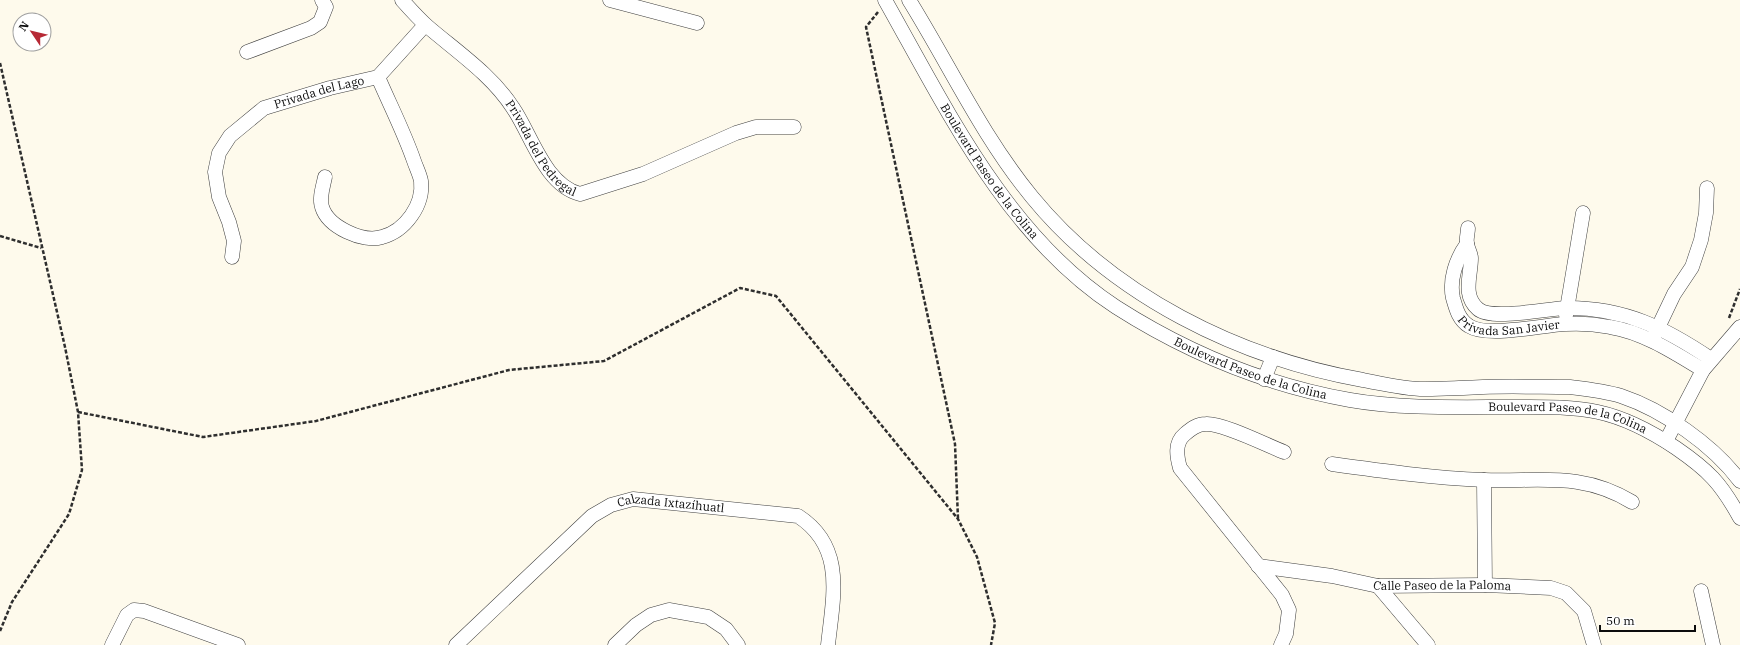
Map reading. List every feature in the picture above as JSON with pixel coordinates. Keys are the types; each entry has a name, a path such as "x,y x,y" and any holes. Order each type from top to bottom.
{"street":[{"path":"247,52 311,28 320,22 326,6 322,0"},
{"name":"Privada del Pedregal","path":"402,0 425,25 492,83 507,100 528,132 547,169 559,184 569,192 580,194 643,174 736,133 756,127 794,127"},
{"path":"610,0 697,23"},
{"name":"Boulevard Paseo de la Colina","path":"909,0 994,146 1033,198 1069,238 1114,275 1191,323 1238,345 1273,357 1326,372 1420,389 1539,386 1589,389 1621,396 1648,407 1676,424 1720,458 1740,481"},
{"name":"Boulevard Paseo de la Colina","path":"885,1 985,172 1013,211 1031,233 1057,259 1083,283 1115,306 1173,340 1240,371 1264,379 1352,400 1416,406 1538,408 1597,412 1628,421 1666,441 1702,467 1727,493 1740,518"},
{"name":"Privada del Lago","path":"232,256 234,241 229,222 219,197 215,172 219,153 230,136 264,108 330,88 378,77 425,25"},
{"path":"325,177 321,195 322,208 331,223 349,233 364,237 382,238 400,228 417,207 421,181 409,148 378,77"},
{"path":"1652,342 1674,294 1692,267 1701,240 1706,213 1707,188"},
{"path":"1565,324 1566,308 1575,266 1583,213"},
{"path":"1467,244 1468,228"},
{"name":"Privada San Javier","path":"1467,244 1472,256 1468,287 1469,298 1480,311 1490,314 1507,314 1566,308 1594,308 1612,311 1634,317 1658,327 1707,364"},
{"name":"Privada San Javier","path":"1467,244 1459,255 1453,277 1452,294 1456,310 1463,322 1469,327 1478,330 1495,332 1565,324 1589,324 1613,327 1631,332 1707,364"},
{"path":"1666,441 1707,364 1740,327"},
{"path":"1264,379 1273,357"},
{"path":"1281,645 1286,634 1289,610 1282,595 1180,468 1176,455 1180,438 1194,426 1207,424 1220,426 1284,452"},
{"path":"1332,464 1398,473 1484,480 1562,479 1605,489 1632,502"},
{"path":"1484,480 1485,585"},
{"name":"Calzada Ixtazíhuatl","path":"456,645 592,516 611,504 633,499 798,516 809,523 818,534 832,561 835,578 828,645"},
{"name":"Calle Paseo de la Paloma","path":"1258,566 1332,576 1378,586 1485,585 1551,588 1566,593 1584,611 1594,645"},
{"path":"1378,586 1428,645"},
{"path":"1701,591 1713,645"},
{"path":"112,645 126,615 134,610 144,612 238,645"},
{"path":"615,645 636,625 651,615 670,610 708,617 726,630 738,645"}],"path":[{"path":"885,1 866,27 955,444 958,518"},
{"path":"0,63 78,412 82,470 69,514 12,602 0,631"},
{"path":"0,236 42,248"},
{"path":"78,412 203,437 316,421 509,370 604,361 740,288 776,296 958,518 977,557 995,623 991,645"}]}
